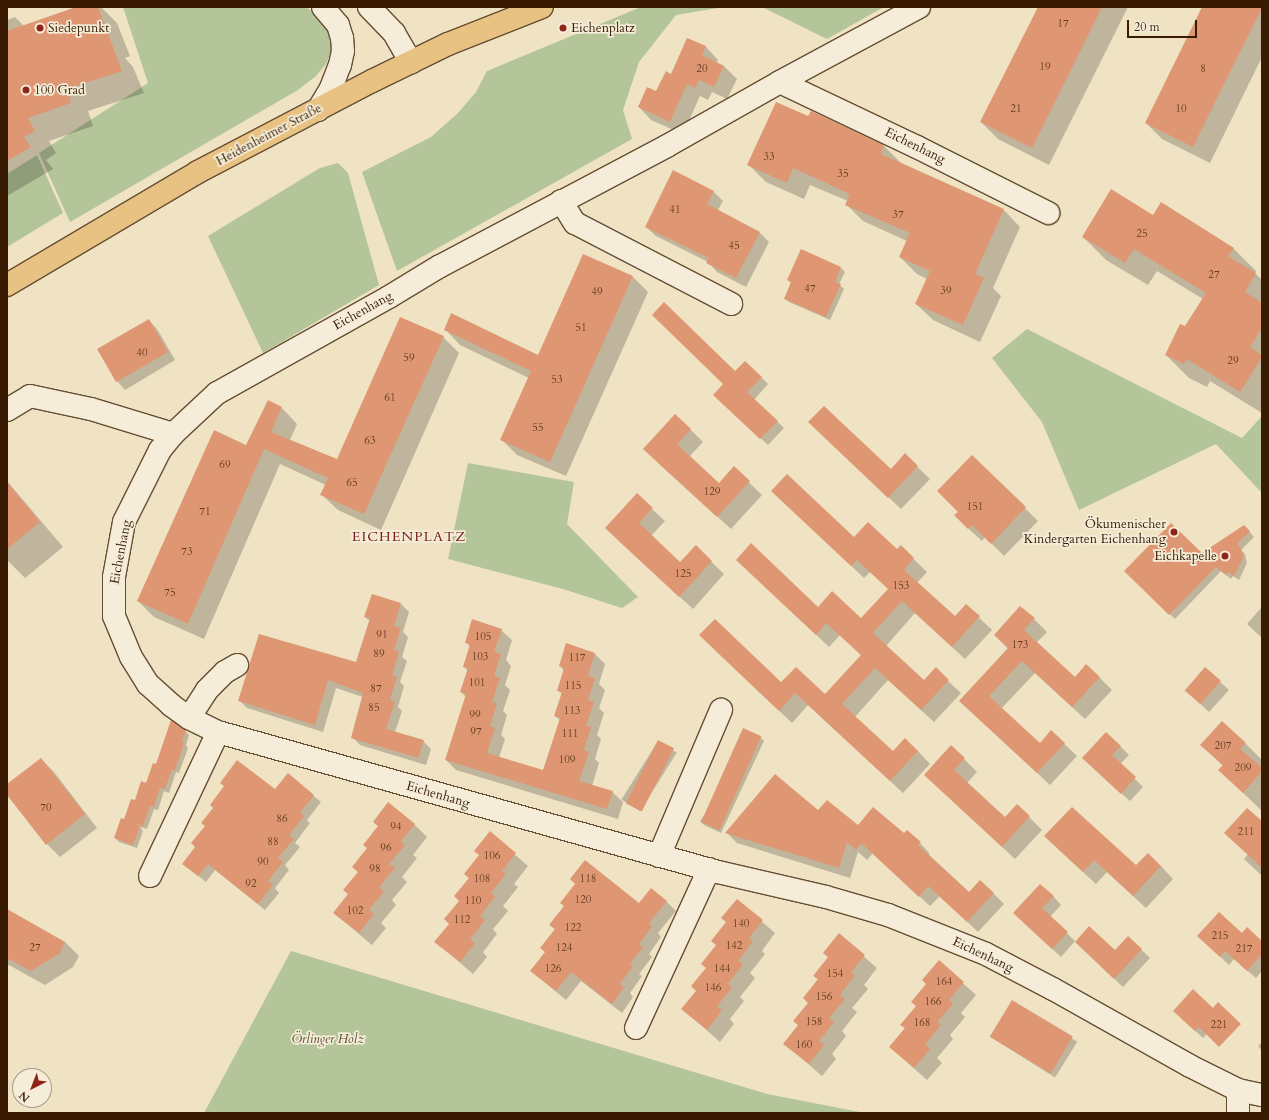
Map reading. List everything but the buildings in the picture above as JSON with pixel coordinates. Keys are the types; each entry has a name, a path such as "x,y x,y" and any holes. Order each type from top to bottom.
{"main road":[{"name":"Heidenheimer Straße","path":"7,285 198,172 410,62 459,39 542,7"}],"street":[{"path":"318,110 331,88 340,65 343,51 342,38 338,25 323,7"},
{"path":"369,7 394,33 410,62"},
{"name":"Eichenhang","path":"919,7 780,82 667,146 440,266 389,297 217,393 173,434 160,450 124,522 114,577 114,616 131,658 141,675 171,705 189,718 218,732 708,870 826,897 874,911 938,934 986,954 1053,989 1190,1066 1238,1090 1262,1095"},
{"name":"Eichenhang","path":"780,82 917,147 1048,213"},
{"path":"561,201 575,223 731,304"},
{"path":"7,410 30,396 91,409 173,434"},
{"path":"189,718 207,690 225,672 237,665"},
{"path":"659,856 721,710"},
{"path":"150,876 218,732"},
{"path":"636,1028 708,870"},
{"path":"1238,1090 1238,1113"}],"green space":[{"path":"123,7 306,7 314,13 328,29 331,41 331,52 326,64 316,76 298,90 70,222 39,153 148,83"},
{"path":"641,7 724,7 676,15 639,62 623,110 632,139 397,271 362,172 431,137 458,113 476,92 487,71"},
{"path":"762,7 884,7 827,39"},
{"path":"37,155 63,213 7,247 7,174"},
{"path":"338,163 348,173 379,285 263,353 208,236 320,168"},
{"path":"1027,329 1242,438 1262,416 1262,493 1216,444 1079,510 1042,422 992,358"},
{"path":"468,463 574,482 567,524 638,597 622,608 563,589 448,559"},
{"name":"Örlinger Holz","path":"291,951 767,1094 865,1113 204,1113"}],"place":[{"name":"Siedepunkt","path":"40,28"},
{"name":"Eichenplatz","path":"563,28"},
{"name":"100 Grad","path":"26,90"},
{"name":"Ökumenischer Kindergarten Eichenhang","path":"1174,532"},
{"name":"Eichkapelle","path":"1225,556"}],"district":[{"name":"EICHENPLATZ","path":"409,537"}]}
